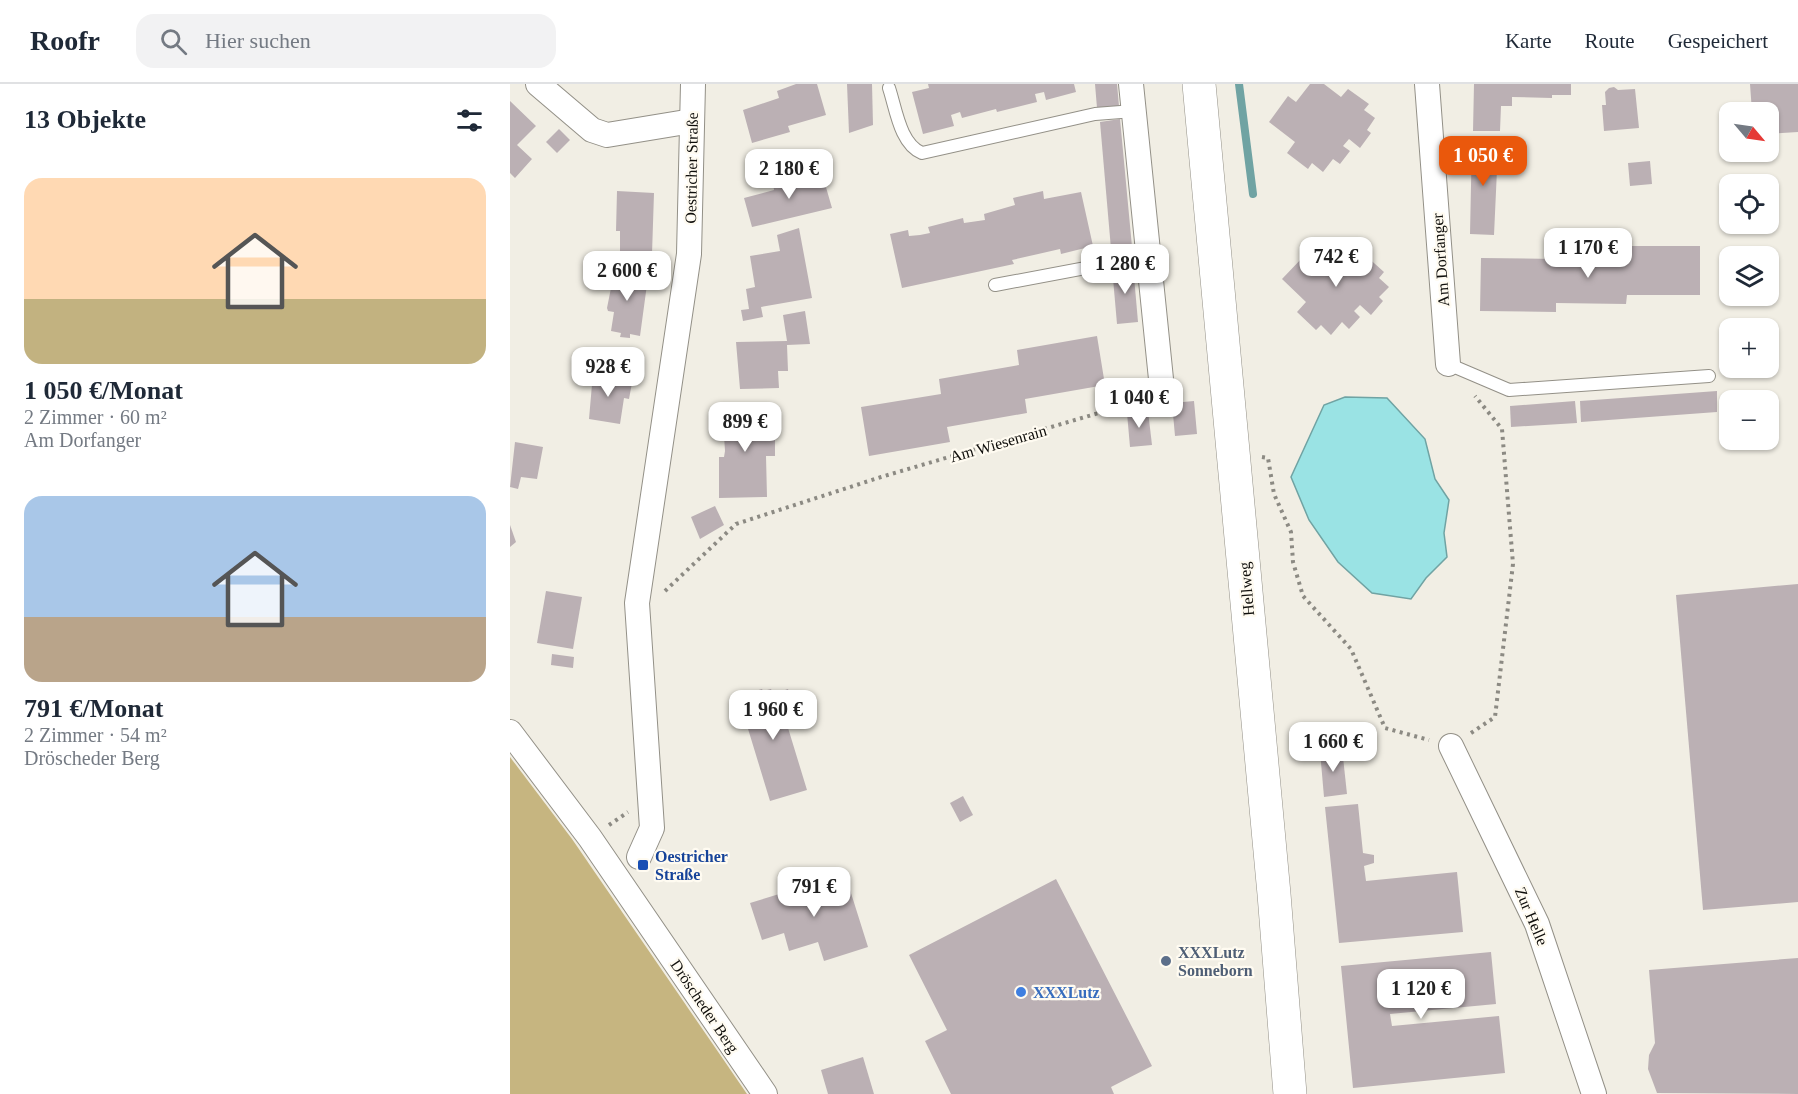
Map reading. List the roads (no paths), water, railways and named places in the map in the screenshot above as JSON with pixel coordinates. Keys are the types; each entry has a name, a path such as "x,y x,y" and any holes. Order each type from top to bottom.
{"street":[{"path":"538,84 592,130 607,135 692,121"},
{"name":"Oestricher Straße","path":"639,857 652,828 637,603 689,254 693,84"},
{"path":"1131,84 1161,379"},
{"name":"Hellweg","path":"1199,84 1274,894 1290,1094"},
{"name":"Am Dorfanger","path":"1426,84 1448,364"},
{"name":"Dröscheder Berg","path":"510,732 590,838 765,1094"},
{"name":"Zur Helle","path":"1451,746 1538,924 1594,1094"}],"lane":[{"path":"889,88 906,140 915,150 922,153 1095,114 1134,111"},
{"path":"995,285 1149,256"},
{"path":"1448,364 1509,390 1709,376"}],"water":[{"path":"1345,397 1387,398 1425,439 1435,479 1449,500 1444,533 1447,557 1426,578 1411,599 1372,593 1338,562 1309,520 1291,477 1324,405"}],"waterway":[{"path":"1239,84 1253,194"}],"place":[{"name":"Oestricher Straße","path":"643,865"},
{"name":"XXXLutz Sonneborn","path":"1166,961"},
{"name":"XXXLutz","path":"1021,992"}]}
